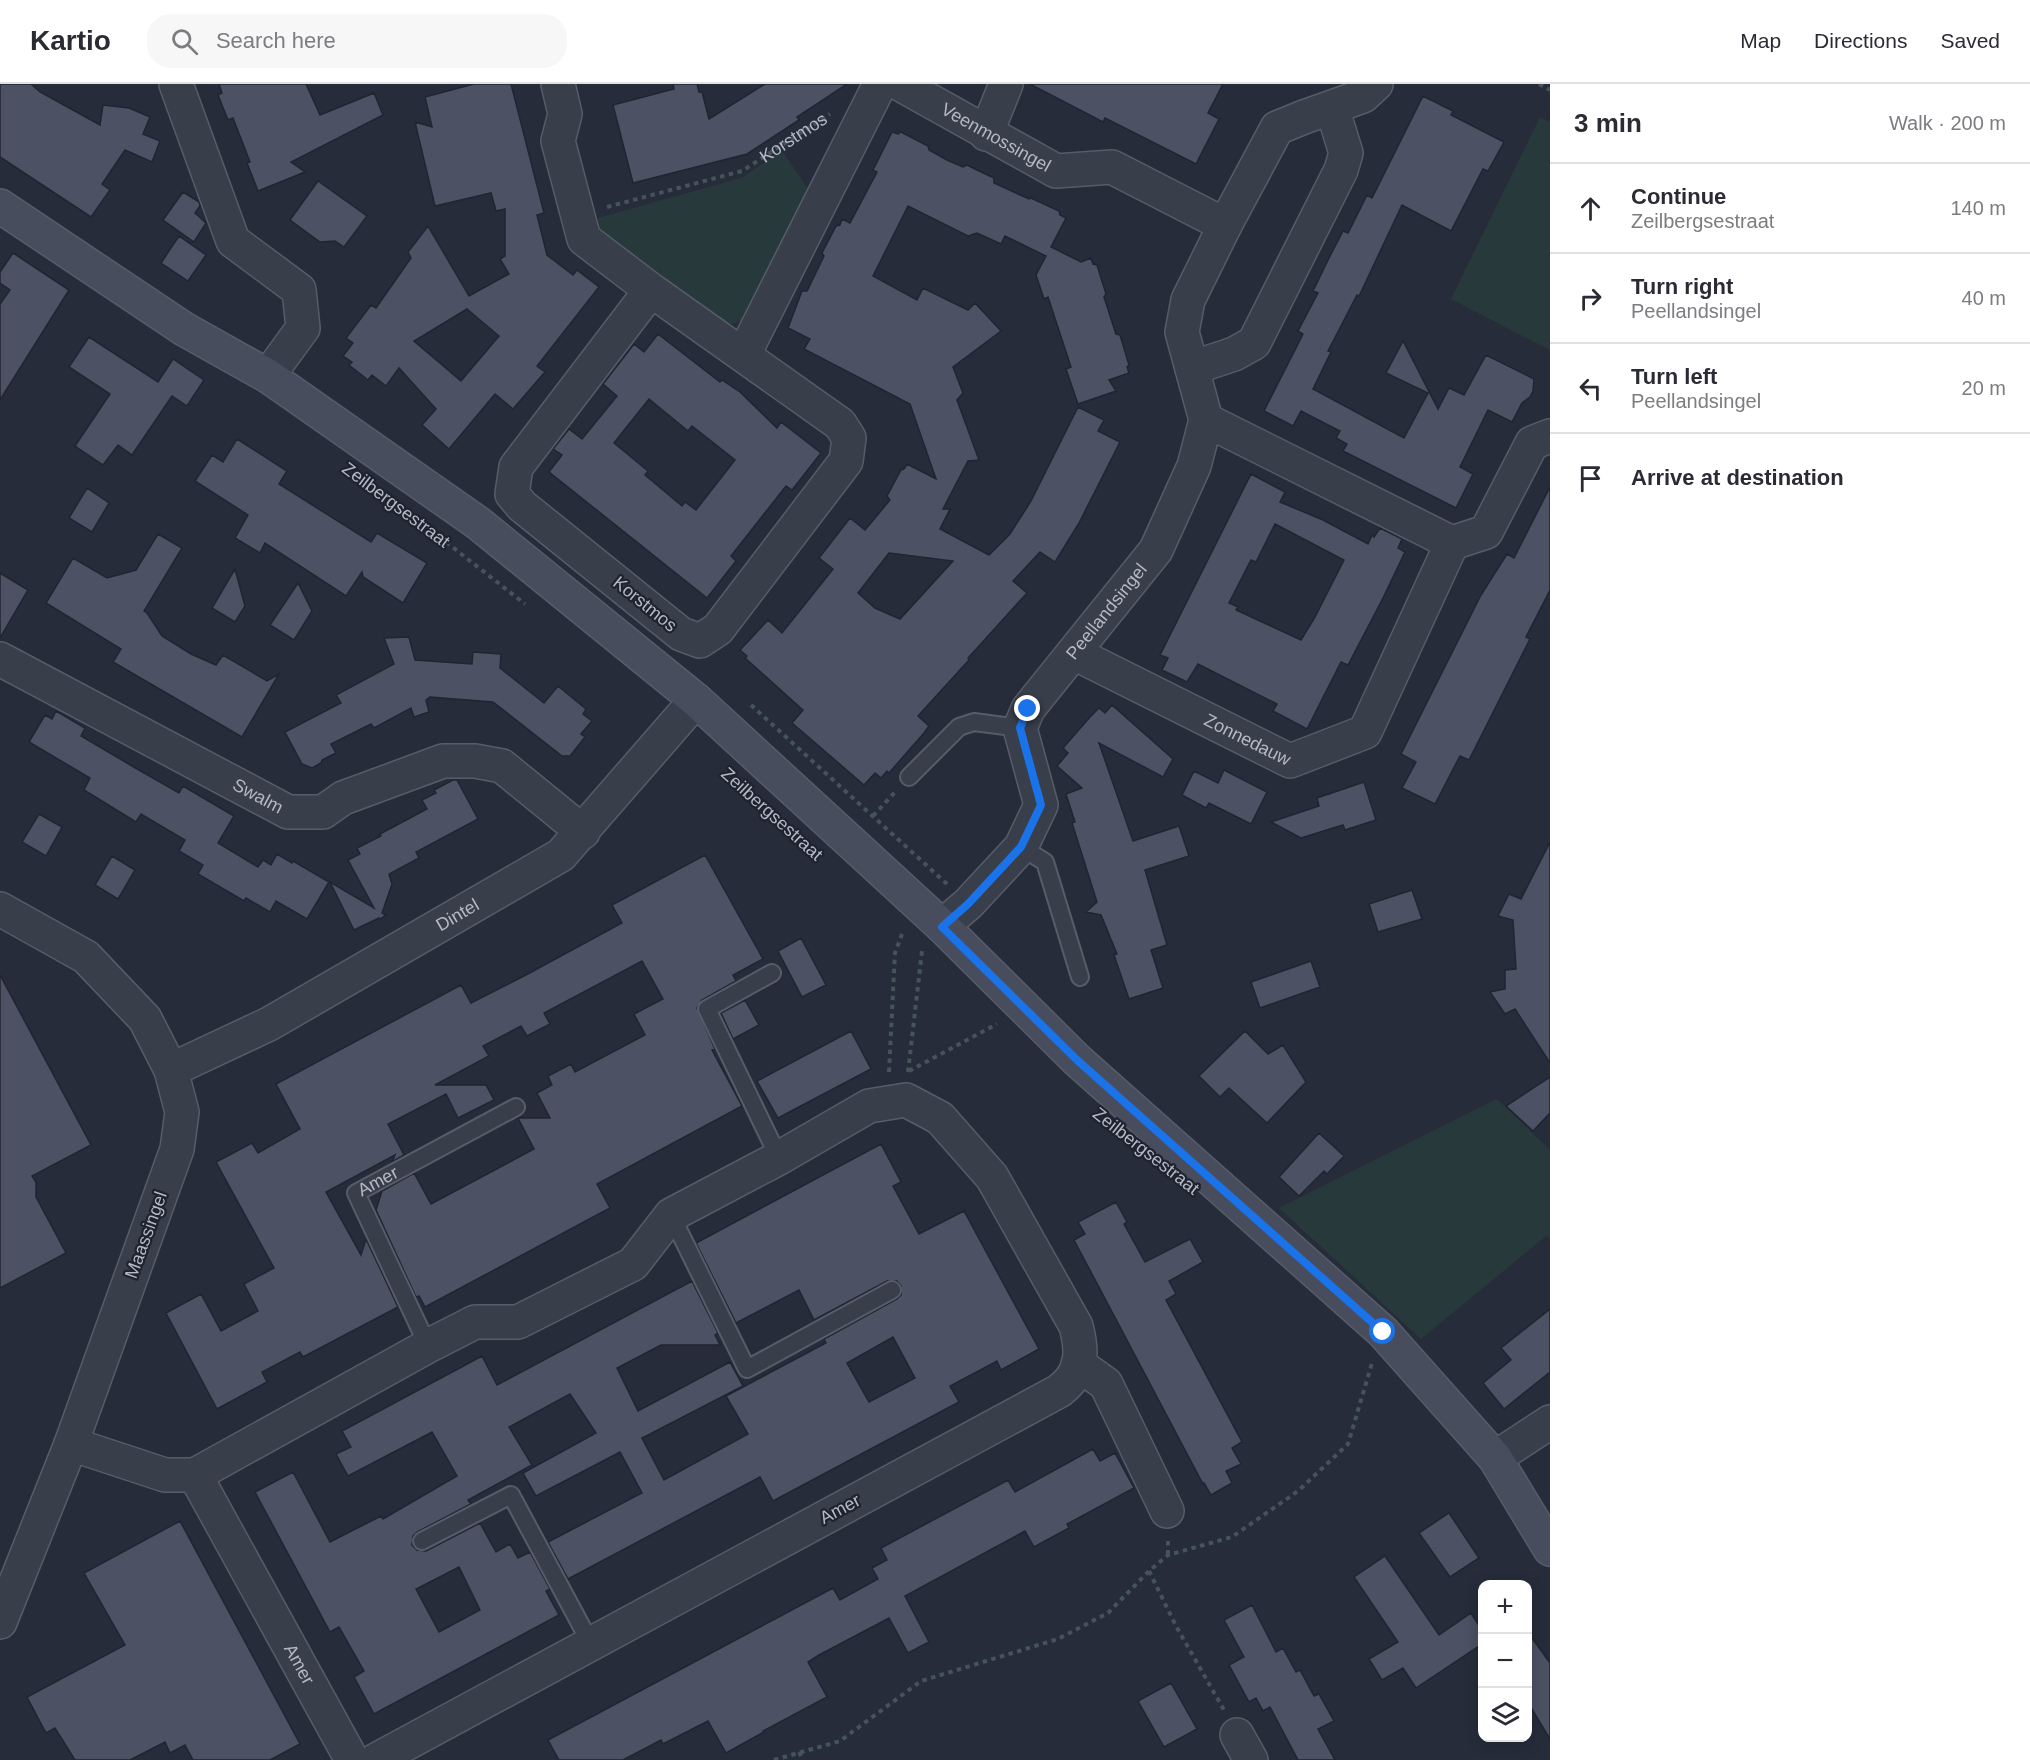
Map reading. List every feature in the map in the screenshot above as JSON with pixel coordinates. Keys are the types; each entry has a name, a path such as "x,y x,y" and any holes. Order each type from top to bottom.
{"street":[{"path":"176,84 233,242 298,290 303,328 268,376"},
{"name":"Korstmos","path":"558,84 565,114 558,141 584,239 651,290 840,424 849,438 846,461 718,629 700,641 681,634 522,506 512,494 516,468 651,290"},
{"name":"Veenmossingel","path":"900,84 1056,171 1112,167 1225,225"},
{"path":"986,134 1006,84"},
{"name":"Peellandsingel","path":"1020,728 1028,709 1156,550 1194,466 1206,420 1182,332 1188,300 1277,128 1363,96 1376,84"},
{"name":"Korstmos","path":"744,354 874,96"},
{"path":"1192,368 1234,354 1254,343 1341,170 1346,153 1332,108"},
{"name":"Zeilbergsestraat","path":"0,206 184,329 268,376 478,523 696,700 942,927 1077,1060 1383,1332 1495,1458 1550,1549"},
{"path":"1206,420 1452,543 1486,532 1532,443 1550,436"},
{"name":"Zonnedauw","path":"1074,653 1290,761 1365,732 1452,543"},
{"name":"Swalm","path":"0,659 288,812 323,812 343,798 443,761 475,761 502,766 583,831"},
{"name":"Dintel","path":"171,1070 269,1024 561,855 696,700"},
{"path":"942,927 968,904 1021,847 1041,805 1020,728"},
{"name":"Maassingel","path":"0,909 86,957 145,1019 171,1070 182,1112 177,1149 70,1444 0,1622"},
{"path":"70,1444 165,1475 195,1475 475,1322 518,1322 633,1264 671,1215 779,1158 869,1106 901,1091 940,1118 992,1177 1076,1326 1082,1346 1078,1364 1106,1384 1167,1511"},
{"name":"Amer","path":"376,1760 1059,1391 1070,1382 1078,1364"},
{"path":"1495,1458 1550,1422"},
{"name":"Amer","path":"195,1475 352,1760"}],"lane":[{"path":"909,777 959,727 974,722 1020,728"},
{"path":"1021,847 1045,862 1080,976"},
{"path":"772,973 707,1009 779,1158"},
{"name":"Amer","path":"428,1346 356,1193 516,1107"},
{"path":"671,1215 747,1369 892,1290"},
{"path":"422,1541 511,1496 591,1644"}],"path":[{"path":"1539,84 1550,90"},
{"name":"Korstmos","path":"577,214 742,171 852,100 874,96"},
{"name":"Zeilbergsestraat","path":"427,527 527,606"},
{"path":"873,816 909,777"},
{"path":"901,1091 922,951 942,927"},
{"path":"901,1091 895,953 902,933 909,939"},
{"path":"915,945 930,959"},
{"path":"988,1016 1004,1031"},
{"path":"901,1091 996,1024"},
{"path":"774,1760 840,1741 921,1681 1058,1639 1108,1613 1168,1555 1232,1537 1298,1491 1348,1444 1370,1365 1376,1358"},
{"path":"1149,1571 1176,1626 1244,1747"},
{"path":"799,1752 803,1760"}],"shaded area":[{"path":"1540,117 1550,122 1550,350 1451,299"},
{"path":"782,151 809,190 745,320 719,328 595,231 598,218 741,178"},
{"path":"1497,1099 1550,1150 1550,1238 1546,1236 1421,1339 1279,1208"}],"building":[{"path":"0,84 31,84 40,92 100,125 103,105 129,108 150,117 143,134 160,141 152,162 125,150 102,184 110,190 91,217 0,157"},
{"path":"219,84 306,84 320,115 374,93 383,115 291,162 305,172 258,191 247,163 250,162 233,118 228,120 218,95 222,93"},
{"path":"474,84 511,84 544,213 537,215 547,255 573,275 577,270 599,287 537,366 545,372 513,409 495,394 449,449 422,425 436,409 399,368 386,386 372,375 368,380 349,365 352,362 343,356 353,343 346,338 371,305 376,308 411,258 408,252 428,226 469,296 509,274 500,259 505,256 505,209 496,211 491,193 435,206 415,122 432,127 425,97","holes":["467,309 499,336 461,381 414,341"]},
{"path":"673,84 697,84 699,92 702,92 709,119 765,84 847,84 797,117 799,120 747,154 633,183 613,105 674,89"},
{"path":"1030,84 1223,84 1208,113 1219,119 1196,164 1105,118 1103,122"},
{"path":"1423,96 1453,111 1451,115 1504,142 1488,171 1483,169 1451,231 1402,205 1359,296 1357,295 1328,351 1331,352 1313,389 1404,438 1428,393 1386,373 1403,341 1438,409 1449,388 1464,395 1486,355 1534,379 1530,397 1522,403 1512,422 1488,410 1460,467 1473,474 1456,508 1343,451 1347,444 1336,438 1340,431 1301,411 1293,426 1264,411 1303,334 1298,331 1318,293 1313,291 1330,256 1343,231 1348,233 1367,195 1372,198"},
{"path":"892,132 898,134 901,132 928,146 929,150 947,160 963,167 967,165 994,178 994,183 1059,211 1060,215 1066,218 1051,247 1081,262 1091,258 1093,264 1097,265 1106,294 1104,297 1116,334 1120,335 1129,365 1127,367 1129,373 1109,380 1116,391 1078,404 1066,369 1071,367 1048,297 1044,299 1036,275 1046,256 1005,236 1001,244 977,233 968,236 908,206 873,276 917,300 923,288 968,310 975,303 1001,331 953,367 963,393 957,400 979,460 968,461 943,509 950,509 940,529 989,555 1010,534 1031,501 1078,407 1104,420 1098,431 1120,442 1079,523 1055,562 1040,552 1013,581 1027,593 918,716 929,726 924,733 889,773 887,771 881,778 875,773 864,785 792,723 803,710 745,658 747,656 740,650 768,620 782,633 833,569 819,558 850,518 865,530 890,500 887,496 901,470 907,464 936,479 910,404 804,349 810,339 788,328 802,291 807,291 836,226 840,225 842,219 850,223 877,172 873,170","holes":["889,553 953,561 900,619 875,608 858,593"]},
{"path":"318,181 367,216 344,247 335,241 320,242 290,220"},
{"path":"183,192 199,202 200,206 195,213 206,223 194,242 163,220"},
{"path":"179,236 206,255 188,281 161,263"},
{"path":"13,253 69,290 0,400 0,304 10,290 0,283 0,272"},
{"path":"658,334 720,382 722,380 740,392 777,428 781,422 821,453 792,490 786,486 731,556 736,561 707,598 549,472 562,455 553,449 569,429 582,439 617,396 603,384 634,344 644,352","holes":["649,399 688,431 692,426 735,460 696,510 685,502 682,506 645,475 648,471 614,443"]},
{"path":"89,337 158,382 173,359 204,380 187,406 172,396 132,455 118,445 103,465 75,446 110,394 69,367"},
{"path":"237,439 287,471 279,484 371,542 377,533 427,563 403,603 363,577 362,572 346,596 265,543 260,553 235,538 248,515 195,481 212,455 223,462"},
{"path":"1251,474 1285,492 1280,502 1323,520 1368,544 1372,535 1374,537 1380,528 1402,539 1398,548 1405,552 1383,598 1348,665 1341,662 1307,729 1273,711 1277,704 1198,664 1187,682 1162,670 1168,658 1160,655","holes":["1275,524 1344,560 1301,640 1236,610 1238,607 1229,603 1251,560 1256,562"]},
{"path":"1550,487 1550,590 1526,637 1530,639 1469,760 1460,756 1435,804 1402,788 1416,762 1401,754 1481,595 1507,554 1514,558"},
{"path":"87,488 109,503 92,532 69,518"},
{"path":"158,534 182,548 144,611 162,636 191,654 216,665 223,655 267,681 279,674 242,737 113,662 121,649 46,603 73,558 107,578 136,570"},
{"path":"235,569 245,606 235,622 212,608"},
{"path":"0,573 28,590 0,638"},
{"path":"298,583 312,611 294,640 270,625"},
{"path":"409,637 415,660 472,664 473,652 501,654 500,668 544,703 558,686 586,709 583,714 592,721 581,734 585,737 570,756 562,756 493,702 430,697 426,700 429,712 414,717 411,708 374,728 371,724 331,744 336,753 322,760 321,763 312,768 302,764 285,732 341,703 336,695 394,664 384,638"},
{"path":"1112,705 1173,759 1163,777 1099,743 1133,841 1179,826 1189,856 1145,870 1167,945 1151,950 1163,988 1129,999 1114,955 1117,954 1101,915 1086,912 1097,902 1072,823 1075,822 1066,794 1082,788 1057,766 1068,753 1063,748 1090,717 1099,708 1105,713"},
{"path":"56,711 85,728 81,736 179,793 183,786 234,816 218,843 258,867 263,860 271,865 277,854 329,882 307,919 276,901 270,912 246,898 244,901 198,874 203,865 179,851 185,840 141,814 136,822 84,790 90,778 29,742 45,715 52,719"},
{"path":"1224,770 1267,792 1251,824 1209,803 1206,808 1182,795 1194,771 1218,783"},
{"path":"457,780 478,819 416,852 419,858 389,874 392,884 382,913 386,915 354,930 330,882 374,908 348,860 360,854 357,848 427,809 422,800 436,793 434,790"},
{"path":"1364,782 1376,820 1345,830 1343,825 1301,838 1271,822 1319,806 1317,798"},
{"path":"39,814 62,827 46,856 22,842"},
{"path":"1550,842 1550,1063 1515,1009 1505,1014 1490,992 1505,989 1505,970 1516,969 1513,920 1498,916 1509,894 1521,899"},
{"path":"705,855 763,959 733,975 736,981 702,1000 697,1008 715,1049 712,1050 742,1106 597,1184 610,1208 425,1307 419,1296 416,1297 376,1210 382,1191 414,1173 431,1204 534,1149 518,1118 550,1118 537,1093 552,1085 548,1076 571,1064 575,1072 645,1035 634,1014 663,999 642,961 544,1013 550,1024 527,1036 521,1026 483,1046 489,1056 435,1085 486,1085 494,1100 458,1118 446,1094 388,1124 404,1155 392,1162 395,1155 326,1192 361,1255 366,1239 398,1307 303,1357 300,1352 262,1372 267,1382 217,1409 166,1313 201,1294 221,1331 258,1311 244,1284 274,1268 216,1162 252,1143 258,1153 300,1129 276,1084 461,985 471,1003 524,976 622,923 612,905"},
{"path":"112,856 135,870 118,899 95,885"},
{"path":"1412,890 1422,919 1378,932 1369,904"},
{"path":"801,938 826,985 802,997 778,951"},
{"path":"1311,961 1320,987 1260,1008 1251,982"},
{"path":"0,975 91,1145 32,1176 36,1182 36,1197 66,1253 0,1288"},
{"path":"745,1000 759,1025 733,1039 721,1013"},
{"path":"851,1031 871,1069 778,1118 757,1081"},
{"path":"1245,1031 1268,1054 1283,1045 1306,1082 1267,1123 1229,1088 1220,1097 1199,1076"},
{"path":"1550,1077 1550,1113 1533,1131 1506,1106"},
{"path":"1319,1133 1344,1156 1327,1174 1324,1171 1299,1196 1279,1177"},
{"path":"881,1144 901,1182 893,1186 919,1234 964,1211 1039,1349 1001,1370 997,1361 950,1386 959,1402 773,1501 760,1477 568,1579 548,1542 642,1493 620,1452 536,1496 523,1473 596,1433 570,1394 509,1427 532,1465 468,1500 471,1504 417,1532 413,1536 412,1545 417,1550 426,1551 480,1523 496,1552 510,1544 518,1558 530,1552 550,1589 546,1591 559,1615 374,1714 354,1677 364,1671 339,1627 330,1632 255,1492 293,1472 330,1542 381,1516 383,1519 457,1476 432,1432 348,1476 336,1454 351,1447 342,1431 482,1356 497,1385 692,1281 718,1333 715,1335 720,1345 661,1345 617,1368 638,1411 730,1362 743,1386 642,1438 664,1480 748,1434 726,1396 826,1343 824,1339 901,1295 901,1286 897,1281 887,1281 814,1320 799,1290 736,1323 696,1243","holes":["893,1337 915,1378 869,1402 847,1363","459,1567 480,1610 439,1632 416,1589"]},
{"path":"1116,1202 1127,1222 1124,1224 1145,1262 1190,1239 1203,1262 1169,1281 1176,1294 1166,1300 1242,1442 1232,1448 1241,1464 1226,1471 1232,1483 1211,1495 1203,1484 1074,1240 1085,1234 1078,1222"},
{"path":"1550,1309 1550,1372 1504,1409 1483,1383 1511,1360 1501,1348"},
{"path":"1093,1449 1100,1461 1115,1453 1134,1488 1067,1524 1069,1528 1034,1547 1025,1531 905,1596 929,1642 908,1653 889,1618 819,1655 808,1662 827,1697 726,1753 708,1721 663,1744 661,1740 623,1760 559,1760 548,1740 833,1588 840,1600 878,1579 872,1568 887,1560 881,1548 1008,1480 1015,1492"},
{"path":"1449,1513 1479,1558 1450,1577 1419,1533"},
{"path":"180,1521 300,1744 270,1760 193,1760 185,1745 170,1753 165,1742 130,1760 75,1760 55,1728 46,1733 27,1697 125,1645 84,1573"},
{"path":"1385,1556 1439,1635 1471,1613 1478,1624 1478,1647 1416,1688 1403,1668 1382,1680 1369,1659 1398,1642 1354,1577"},
{"path":"1252,1605 1276,1652 1283,1648 1296,1672 1300,1670 1314,1696 1319,1694 1334,1721 1318,1729 1335,1760 1298,1760 1270,1707 1263,1711 1256,1698 1249,1702 1229,1665 1244,1657 1224,1620"},
{"path":"1532,1638 1550,1663 1550,1739 1532,1709"},
{"path":"1171,1683 1197,1729 1164,1747 1138,1701"}],"route":[{"path":"1028,709 1020,728 1041,805 1021,847 968,904 942,927 1077,1060 1383,1332"}]}
